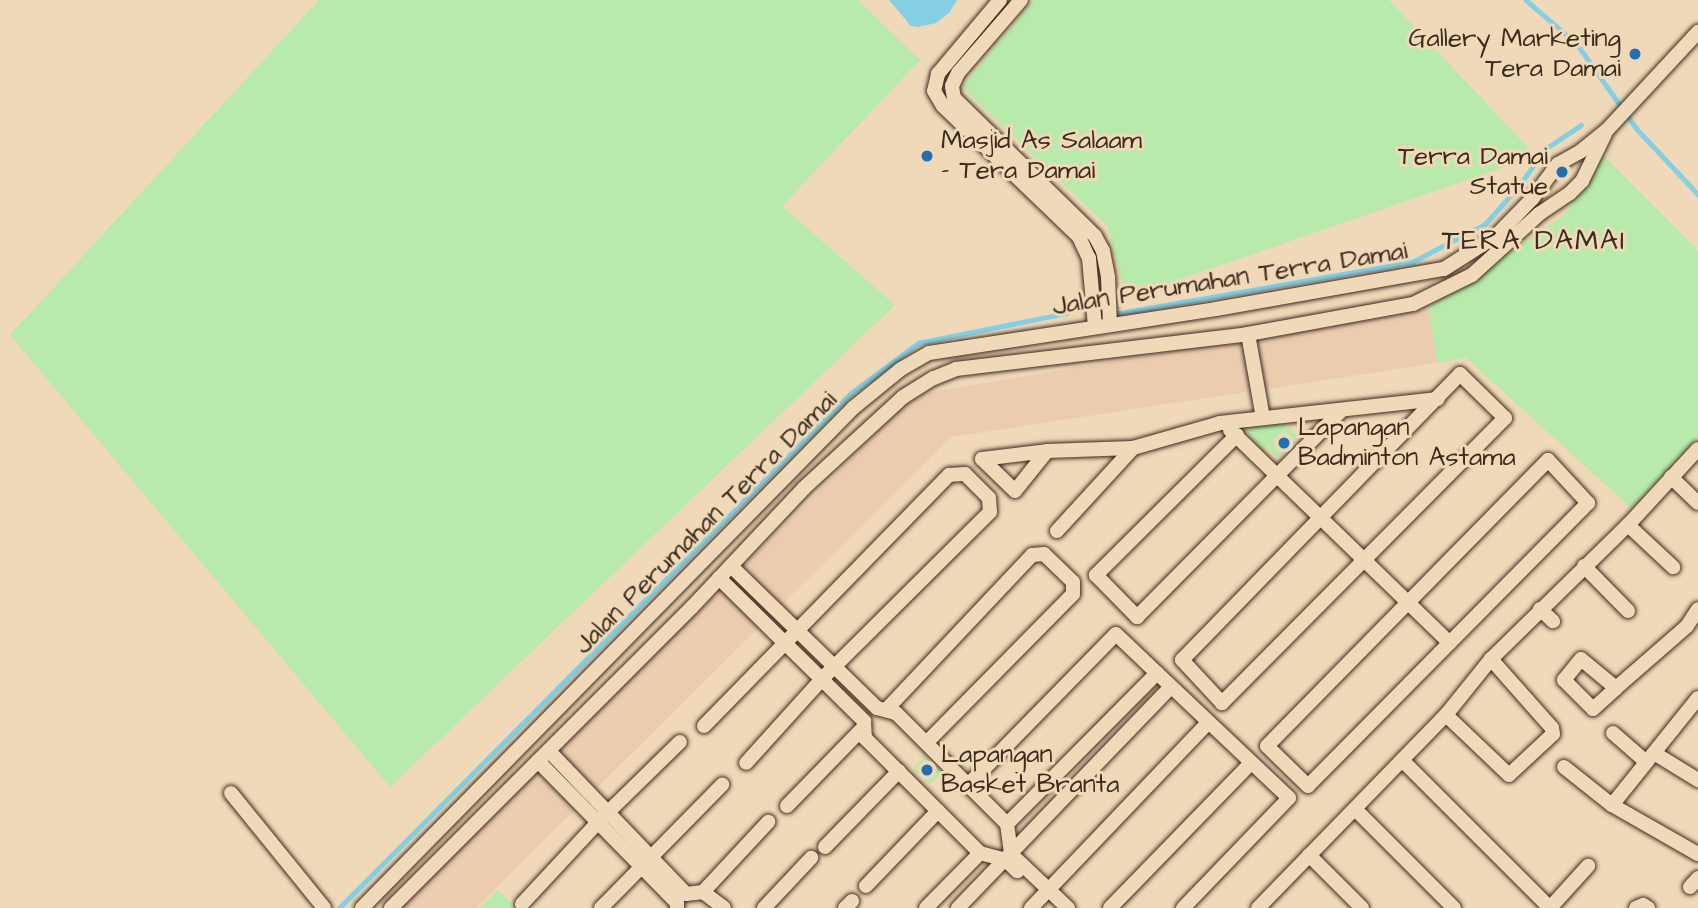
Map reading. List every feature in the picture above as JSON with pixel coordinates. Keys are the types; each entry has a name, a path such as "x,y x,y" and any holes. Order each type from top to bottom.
{"street":[{"path":"1000,0 938,74 934,91 943,106 1079,237 1089,258 1103,326"},
{"path":"1021,0 958,73 952,86 954,98 1095,236 1103,251 1108,276 1103,326"},
{"path":"1607,130 1698,32"},
{"name":"Jalan Perumahan Terra Damai","path":"362,908 872,390 929,353 1444,269 1496,236 1532,199 1558,163 1581,152 1607,130"},
{"name":"Jalan Perumahan Terra Damai","path":"391,908 544,756 849,444 904,397 934,378 956,369 1248,334 1413,304 1472,275 1539,214 1570,193 1582,181 1607,130"},
{"path":"1248,334 1263,418"},
{"path":"1460,374 1505,418 1222,703 1182,660 1438,399 1460,374"},
{"path":"1047,451 1133,448 1220,423 1340,412 1438,399"},
{"path":"1237,435 1096,575 1137,617 1340,412"},
{"path":"1220,423 1237,435 1279,475 1362,561 1450,643"},
{"path":"1057,531 1133,448"},
{"path":"1262,907 1446,715 1491,659 1540,608 1628,525 1698,449"},
{"path":"1548,460 1588,503 1308,786 1267,746 1406,603 1548,460"},
{"path":"704,726 783,642 949,475 965,474 989,498 990,512 822,679 746,763"},
{"path":"1671,477 1698,503"},
{"path":"1628,525 1673,566"},
{"path":"787,806 863,725 882,709 1032,555 1044,554 1073,582 1073,594 926,743"},
{"path":"731,566 834,667 882,709 895,713 1007,824 1008,857"},
{"path":"1584,566 1628,611"},
{"path":"719,578 822,679 863,725 865,738 981,853 1008,857 1046,893 1068,908"},
{"path":"1540,608 1553,621"},
{"path":"1616,688 1687,626 1698,609"},
{"path":"968,785 1116,634 1289,798 1183,908"},
{"path":"1446,715 1509,775 1553,734 1552,727 1491,659"},
{"path":"1007,824 1157,673"},
{"path":"958,908 1171,687"},
{"path":"1612,805 1697,702"},
{"path":"1031,908 1209,722"},
{"path":"1613,733 1650,757 1698,780"},
{"path":"522,904 604,816 680,742"},
{"path":"544,756 604,816 680,901 703,892 768,822"},
{"path":"1402,760 1550,908 1588,866"},
{"path":"1110,908 1251,763"},
{"path":"1564,767 1612,805 1698,853"},
{"path":"825,847 899,771"},
{"path":"601,908 722,785"},
{"path":"231,793 324,908"},
{"path":"1355,809 1454,908"},
{"path":"866,886 938,811"},
{"path":"926,908 981,853"},
{"path":"1309,855 1362,908"},
{"path":"764,908 811,858"},
{"path":"703,892 724,908"},
{"path":"1046,893 1056,908"},
{"path":"1636,908 1643,905 1648,908"}],"shaded area":[{"path":"1429,307 1437,363 951,437 476,908 401,908 915,395"}],"green space":[{"path":"319,0 858,0 920,60 782,206 895,305 390,787 10,335"},
{"path":"1034,0 1389,0 1536,156 1126,298 1108,227 962,87"},
{"path":"1601,153 1698,251 1698,437 1631,508 1466,358 1437,363 1429,307 1565,215"},
{"path":"1285,421 1287,427 1263,451 1243,430"},
{"name":"Lapangan Badminton Astama","path":"1289,427 1299,437 1278,458 1268,448"},
{"name":"Lapangan Basket Branta","path":"925,756 942,772 930,785 913,769"},
{"path":"498,890 516,908 479,908"}],"water":[{"path":"889,0 957,0 949,13 936,23 918,27 911,26"}],"waterway":[{"path":"1526,0 1577,44 1637,129 1698,194"},
{"path":"1114,314 1412,262 1485,224 1519,186 1545,149 1581,125"},
{"path":"339,908 851,393 918,343 1067,313"}],"place":[{"name":"Gallery Marketing Tera Damai","path":"1635,54"},
{"name":"Masjid As Salaam - Tera Damai","path":"927,156"},
{"name":"Terra Damai Statue","path":"1562,172"},
{"name":"Lapangan Badminton Astama","path":"1284,443"},
{"name":"Lapangan Basket Branta","path":"927,770"}],"district":[{"name":"TERA DAMAI","path":"1534,241"}]}
